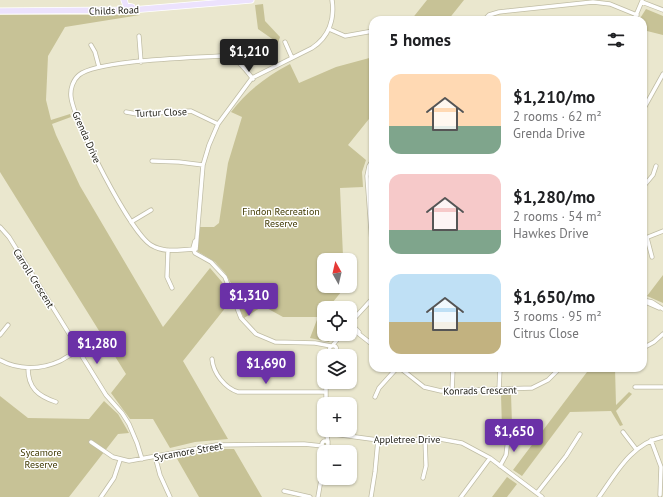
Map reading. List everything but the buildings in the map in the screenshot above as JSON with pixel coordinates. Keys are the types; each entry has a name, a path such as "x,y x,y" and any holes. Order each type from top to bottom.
{"main road":[{"path":"124,0 124,4 128,7 182,6"},
{"name":"Childs Road","path":"0,11 104,11 251,0"}],"street":[{"path":"329,349 323,345 275,342 256,334 241,318 231,287 225,277 217,267 194,250 203,165 208,145 218,124 228,108 252,79 316,45 329,29 333,15 332,0"},
{"path":"489,16 499,12 593,2 610,4 637,15 642,1 663,10"},
{"path":"329,29 344,36 369,31"},
{"path":"139,36 142,62"},
{"path":"285,42 292,58"},
{"path":"91,45 96,52 99,67"},
{"name":"Grenda Drive","path":"194,250 188,253 156,248 138,234 103,172 79,124 72,101 71,89 76,79 85,71 99,67 142,62 224,56 233,58 241,64 252,79"},
{"path":"647,103 663,74"},
{"name":"Turtur Close","path":"126,112 137,114 187,110 200,114 218,124"},
{"path":"152,161 203,165"},
{"path":"369,166 367,176 369,203"},
{"path":"647,182 653,175 656,166"},
{"path":"131,222 151,210"},
{"name":"Carroll Crescent","path":"0,228 9,238 73,341 76,352 81,354 106,395 122,413 129,424 138,443 142,459"},
{"path":"647,237 663,231"},
{"path":"647,243 652,257"},
{"path":"168,250 167,277 172,288"},
{"path":"647,301 652,302 663,309"},
{"path":"357,315 369,302"},
{"path":"0,335 8,325"},
{"path":"357,330 369,341"},
{"path":"357,331 361,334"},
{"path":"647,346 663,334"},
{"path":"0,360 11,365 28,368 53,364 76,352"},
{"path":"212,359 214,368 223,383 228,388 238,392 326,392 326,397"},
{"path":"28,368 30,382 34,390 41,396 56,402"},
{"path":"375,397 379,388 394,372"},
{"name":"Konrads Crescent","path":"403,372 424,387 435,390 452,391 526,389 548,380 556,372"},
{"path":"452,391 453,372"},
{"path":"499,390 500,372"},
{"path":"635,388 663,387"},
{"path":"500,466 506,455 509,431"},
{"path":"623,432 636,449"},
{"path":"537,493 566,456 580,434"},
{"path":"599,497 636,449 651,440 663,436"},
{"path":"324,444 325,437"},
{"name":"Appletree Drive","path":"357,437 378,440 448,440 462,443 490,458 542,497"},
{"path":"423,478 426,466 425,439"},
{"path":"371,497 378,440"},
{"path":"651,440 661,467 660,495"},
{"path":"91,442 109,455 120,460 114,478 100,497"},
{"name":"Sycamore Street","path":"120,460 129,461 142,459 216,445 324,444"},
{"path":"155,456 160,475 170,497"},
{"path":"461,497 490,458"},
{"path":"318,497 320,485"},
{"path":"284,492 310,497"}],"green space":[{"path":"427,0 464,0 451,16 414,16"},
{"path":"263,4 265,21 280,37 278,43 258,29 255,5"},
{"path":"646,9 663,16 663,35 647,31 647,16 642,16"},
{"path":"0,15 140,15 65,27 48,56 46,100 51,120 70,114 71,117 52,124 56,135 80,186 163,327 210,268 222,282 230,302 183,361 228,439 195,442 170,448 153,419 130,419 111,393 126,374 0,172"},
{"name":"Findon Recreation Reserve","path":"369,58 369,119 348,145 366,160 362,172 363,187 340,188 343,253 317,253 317,293 340,293 334,301 317,301 317,317 283,317 263,306 244,318 239,308 235,290 225,273 215,262 197,251 200,227 214,227 219,223 228,163 242,117 231,112 244,97 258,85 290,64 299,83 336,67"},
{"path":"663,275 663,303 647,296"},
{"name":"Findon Recreation Reserve","path":"317,320 317,339 310,338"},
{"path":"587,372 615,372 616,405 629,392 632,394 616,411 623,425 620,426 611,411 570,412 522,476 513,470"},
{"path":"511,394 512,424 507,424 502,428 501,395"},
{"name":"Sycamore Reserve","path":"0,396 28,418 89,419 104,401 118,414 129,433 118,434 69,497 0,497"},
{"path":"216,449 234,449 262,497 199,497 176,457"},
{"path":"507,477 517,484 507,497 492,497"}]}
